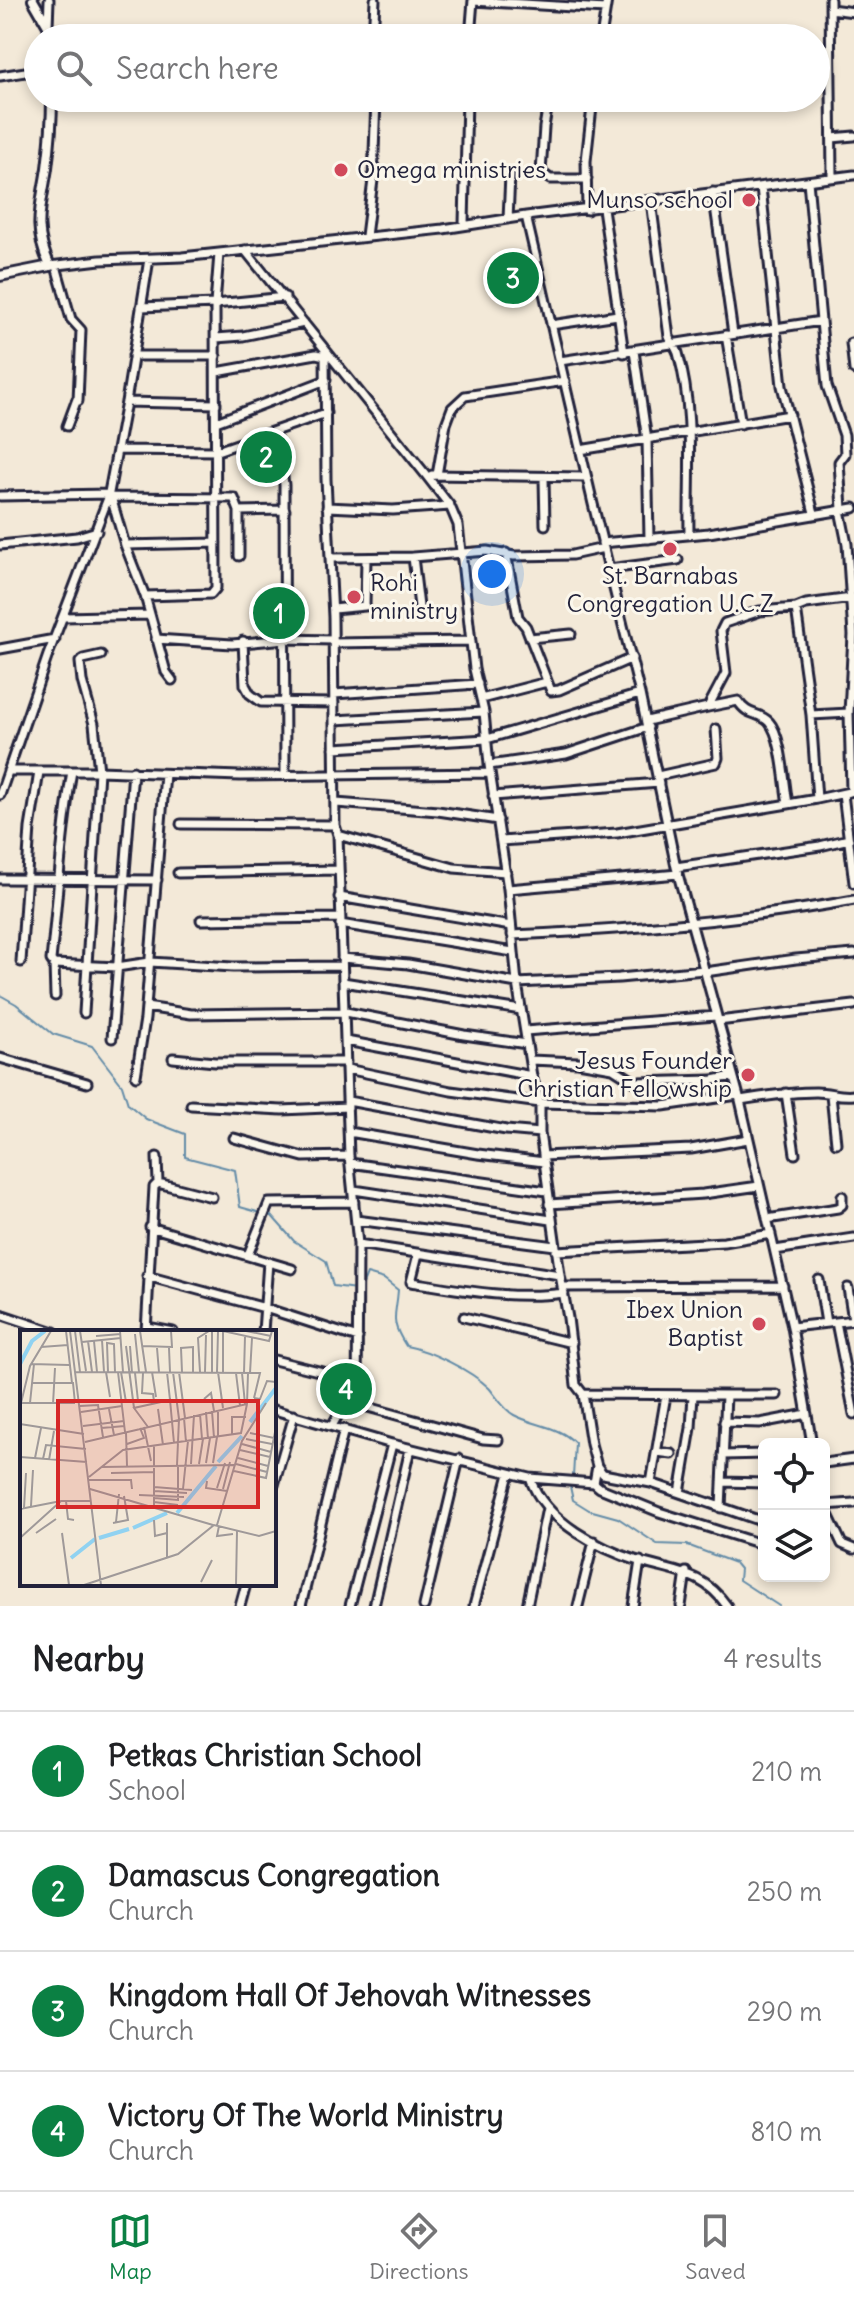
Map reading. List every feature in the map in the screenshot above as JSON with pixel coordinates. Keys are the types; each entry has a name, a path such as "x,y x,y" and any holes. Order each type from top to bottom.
{"street":[{"path":"33,0 47,24"},
{"path":"48,24 49,0"},
{"path":"374,24 375,0"},
{"path":"471,24 473,0 606,4 603,24"},
{"path":"830,24 830,4 854,12"},
{"path":"0,76 24,72"},
{"path":"830,103 832,177"},
{"path":"52,112 51,138 38,220 40,241 53,266 71,319 81,330 78,400 67,426"},
{"path":"366,236 377,112"},
{"path":"464,224 467,112"},
{"path":"547,112 541,172 550,179 587,179"},
{"path":"587,210 592,112"},
{"path":"832,138 854,136"},
{"path":"508,219 510,175"},
{"path":"0,276 100,260 219,254 443,229 854,175"},
{"path":"808,181 827,386 844,435 845,454 839,462 841,509 850,544 852,598 849,839 854,883"},
{"path":"761,187 782,386 814,513"},
{"path":"713,192 741,424"},
{"path":"651,201 669,337 678,352 691,433 688,462 689,535"},
{"path":"603,208 624,353"},
{"path":"526,216 586,477 632,658 677,870 739,1097 775,1250 811,1438"},
{"path":"245,250 426,475 450,506 458,525 470,641 484,712 489,769 506,872 517,983 532,1076 540,1103 547,1191 576,1385 583,1394 597,1466 594,1483"},
{"path":"145,596 207,594 215,591 215,304 219,254"},
{"path":"0,795 90,537 97,531 109,496 149,259"},
{"path":"141,307 285,297"},
{"path":"551,325 618,315"},
{"path":"560,361 821,321"},
{"path":"216,338 243,336 304,323"},
{"path":"851,343 854,370"},
{"path":"634,351 647,440 649,539"},
{"path":"217,372 325,353"},
{"path":"325,353 327,507 333,609 335,825 338,835 346,1012 350,1160 358,1244 357,1404"},
{"path":"133,356 216,356"},
{"path":"216,422 326,380"},
{"path":"437,475 446,424 452,408 465,396 565,381"},
{"path":"126,402 216,404"},
{"path":"118,450 217,451 326,413"},
{"path":"580,450 790,415"},
{"path":"274,431 282,462 285,510 285,775"},
{"path":"426,475 586,477"},
{"path":"544,478 545,525"},
{"path":"0,496 234,498 239,511 239,556"},
{"path":"109,496 145,596 166,672 172,680"},
{"path":"327,507 393,510 450,506"},
{"path":"331,558 462,553 572,555 603,545 689,535 854,508"},
{"path":"239,511 285,510"},
{"path":"0,545 90,537"},
{"path":"125,545 216,543"},
{"path":"506,553 518,617 530,638 551,691 632,658"},
{"path":"413,557 420,615"},
{"path":"333,609 365,606 366,558"},
{"path":"609,569 678,560"},
{"path":"708,707 726,673 721,631 725,623 760,611 852,598"},
{"path":"796,608 811,715 817,799"},
{"path":"64,617 149,615"},
{"path":"530,638 571,634"},
{"path":"0,649 55,639"},
{"path":"156,639 201,644 286,639 470,641"},
{"path":"243,641 244,675 250,694 261,702 334,699 478,684"},
{"path":"84,1013 99,771 94,724 80,662 101,655"},
{"path":"481,699 547,682"},
{"path":"334,748 487,739 640,694"},
{"path":"8,771 334,775 489,769 566,754 647,724 738,701 743,710 768,720 779,735 788,804"},
{"path":"334,720 484,712"},
{"path":"811,715 849,713"},
{"path":"493,796 659,779 716,763 716,729"},
{"path":"55,996 54,964 51,960 62,829 72,771"},
{"path":"112,1038 133,771"},
{"path":"21,962 30,828 39,772"},
{"path":"136,1076 146,1007 165,774"},
{"path":"501,841 595,836 849,792"},
{"path":"336,803 438,811 498,820"},
{"path":"181,824 335,825"},
{"path":"338,835 454,868 506,872"},
{"path":"508,889 677,870 849,839"},
{"path":"178,873 338,870"},
{"path":"0,879 157,880"},
{"path":"339,897 511,930 617,930 749,917 854,900"},
{"path":"201,920 340,921 513,952"},
{"path":"54,964 117,967 150,962 233,967 342,962 408,964 517,983 704,971 854,954"},
{"path":"343,982 521,1010"},
{"path":"525,1031 854,1005"},
{"path":"146,1007 191,1014 346,1012 527,1044"},
{"path":"346,1041 532,1076"},
{"path":"0,1058 87,1083"},
{"path":"173,1058 347,1066 451,1091 540,1103 663,1106 786,1093 854,1095"},
{"path":"530,1060 578,1062 613,1068 635,1082 713,1080 733,1076"},
{"path":"786,1093 795,1154"},
{"path":"831,1095 836,1143"},
{"path":"191,1105 282,1110 348,1104 540,1133"},
{"path":"349,1132 478,1154 543,1159 691,1149 748,1139"},
{"path":"234,1138 303,1157 350,1160 547,1191"},
{"path":"146,1329 150,1227 153,1191 158,1183 157,1157"},
{"path":"158,1183 212,1197"},
{"path":"549,1204 703,1194 759,1186"},
{"path":"354,1190 551,1220"},
{"path":"767,1219 838,1208 842,1205 842,1196"},
{"path":"248,1255 269,1203 354,1202"},
{"path":"356,1220 556,1249 710,1243 771,1234"},
{"path":"150,1227 292,1269"},
{"path":"775,1250 854,1238"},
{"path":"358,1244 560,1275"},
{"path":"418,1254 411,1282 490,1294 537,1296 563,1290 783,1286"},
{"path":"263,1330 268,1262"},
{"path":"147,1276 265,1308 358,1338"},
{"path":"819,1280 826,1323"},
{"path":"792,1327 854,1320 848,1288"},
{"path":"0,1314 48,1330"},
{"path":"464,1317 572,1343"},
{"path":"836,1322 854,1414"},
{"path":"276,1360 359,1381"},
{"path":"583,1394 777,1395"},
{"path":"651,1483 666,1395"},
{"path":"680,1493 693,1395"},
{"path":"721,1508 726,1395"},
{"path":"332,1426 342,1408 357,1404 498,1440"},
{"path":"276,1410 509,1474 594,1483 659,1512 758,1541"},
{"path":"724,1422 760,1423 807,1414"},
{"path":"276,1478 294,1415"},
{"path":"301,1606 344,1429"},
{"path":"350,1606 392,1444"},
{"path":"374,1606 410,1449"},
{"path":"657,1452 672,1454"},
{"path":"723,1455 758,1454"},
{"path":"424,1606 459,1459"},
{"path":"830,1462 854,1459"},
{"path":"597,1466 603,1474 651,1483 758,1520"},
{"path":"474,1606 509,1474"},
{"path":"530,1478 537,1497 547,1508 594,1541 640,1561 686,1572 707,1584 727,1606"},
{"path":"722,1482 758,1483"},
{"path":"830,1505 854,1503"},
{"path":"527,1606 547,1508"},
{"path":"830,1526 842,1544 854,1549"},
{"path":"578,1606 594,1541"},
{"path":"633,1606 640,1561"},
{"path":"681,1606 686,1572"},
{"path":"240,1606 245,1586"}],"waterway":[{"path":"0,995 53,1034 92,1046 122,1085 128,1104 146,1119 185,1134 185,1157 235,1170 240,1207 261,1213"},
{"path":"268,1215 294,1241 326,1261 333,1286 356,1289"},
{"path":"362,1287 367,1274 384,1279 398,1290 395,1324 406,1346 461,1368 489,1388 510,1412 569,1437 575,1443 573,1477"},
{"path":"569,1482 573,1500 589,1510 618,1518 657,1544 687,1545 735,1563 740,1569 739,1580 779,1606"}],"place":[{"name":"Omega ministries","path":"341,170"},
{"name":"Munso school","path":"749,200"},
{"name":"Kingdom Hall Of Jehovah Witnesses","path":"513,278"},
{"name":"Damascus Congregation","path":"266,457"},
{"name":"St. Barnabas Congregation U.C.Z","path":"670,549"},
{"name":"Rohi ministry","path":"354,597"},
{"name":"Petkas Christian School","path":"279,613"},
{"name":"Jesus Founder Christian Fellowship","path":"748,1075"},
{"name":"Ibex Union Baptist","path":"759,1324"},
{"name":"Victory Of The World Ministry","path":"346,1389"}]}
